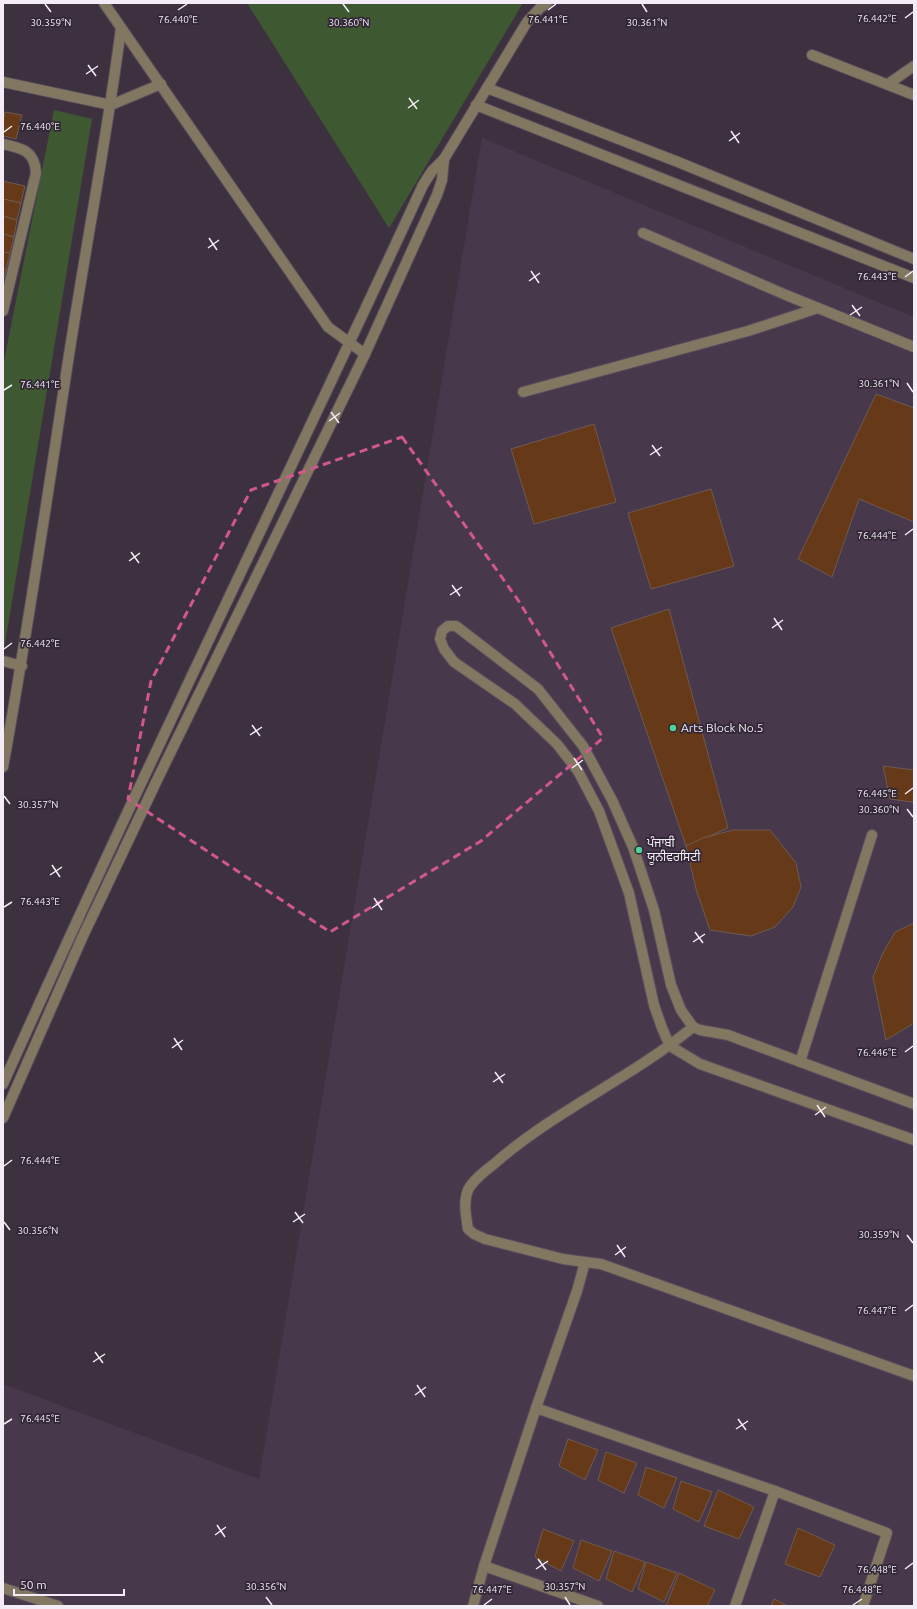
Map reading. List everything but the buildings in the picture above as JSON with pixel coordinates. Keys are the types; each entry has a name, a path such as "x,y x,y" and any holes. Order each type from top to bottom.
{"street":[{"path":"104,3 328,326 365,354"},
{"path":"3,1084 84,905 350,344 423,186 432,171 444,158 527,22 547,3"},
{"path":"3,767 22,666 69,353 111,105 121,28"},
{"path":"812,55 914,94"},
{"path":"888,84 914,66"},
{"path":"3,82 111,105 161,84"},
{"path":"487,88 678,162 914,259"},
{"path":"476,105 914,278"},
{"path":"3,144 22,148 29,153 35,164 36,173 3,311"},
{"path":"3,1118 82,938 365,354 437,194 442,180 444,158"},
{"path":"643,233 818,308 914,347"},
{"path":"523,392 748,331 818,308"},
{"path":"914,1104 728,1036 700,1030 693,1026 681,1010 671,984 654,910 633,847 612,800 583,746 538,689 456,626 448,626 442,631 440,639 444,649 454,662 515,704 539,725 557,744 578,771 599,811 629,893 654,1005 670,1046 700,1064 914,1140"},
{"path":"3,661 22,666"},
{"path":"800,1062 872,835"},
{"path":"693,1026 670,1046 554,1119 502,1157 477,1179 468,1190 465,1208 468,1229 474,1234 485,1239 563,1259 601,1264 914,1376"},
{"path":"20,1045 33,1051"},
{"path":"473,1606 484,1566 536,1408 578,1291 585,1262"},
{"path":"536,1408 775,1491 887,1533 863,1606"},
{"path":"736,1606 775,1491"},
{"path":"484,1566 598,1606"},
{"path":"3,1588 58,1606"}],"highlighted area":[{"path":"402,437 518,600 603,738 481,841 330,932 128,799 151,681 251,490"}],"shaded area":[{"name":"ਪੰਜਾਬੀ ਯੂਨੀਵਰਸਿਟੀ","path":"482,138 914,317 914,1606 3,1606 3,1384 259,1479"}],"green space":[{"path":"247,3 523,3 389,228"},
{"path":"54,110 92,119 3,650 3,366"}],"place":[{"name":"Arts Block No.5","path":"673,728"},
{"name":"ਪੰਜਾਬੀ ਯੂਨੀਵਰਸਿਟੀ","path":"639,850"}]}
